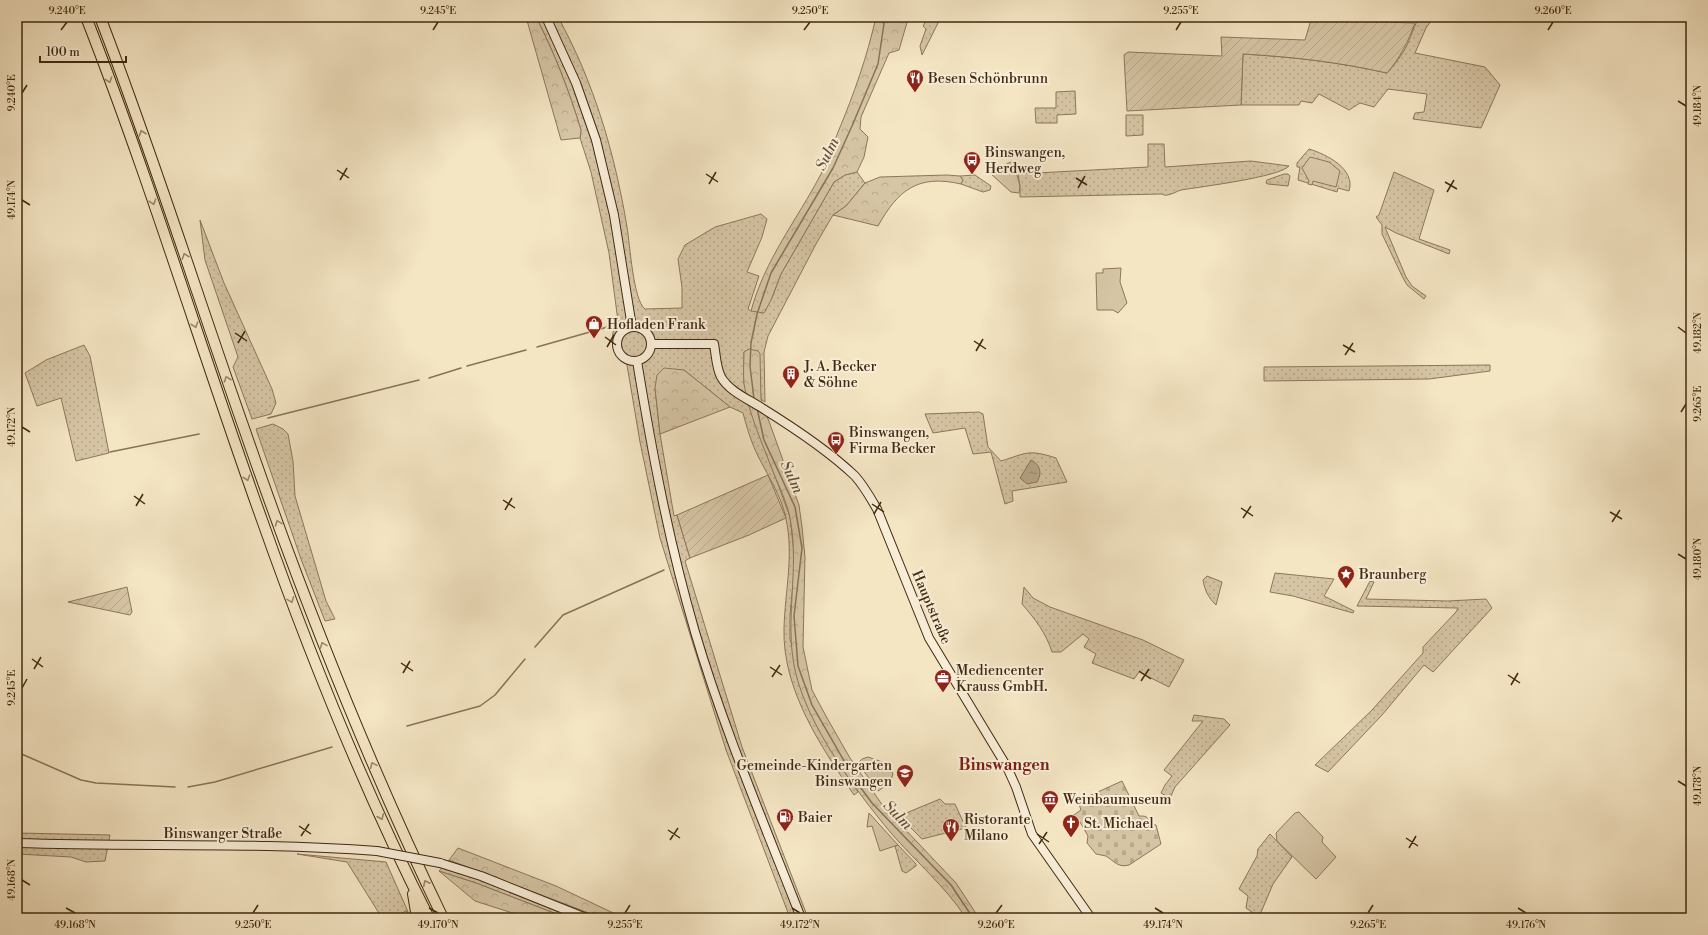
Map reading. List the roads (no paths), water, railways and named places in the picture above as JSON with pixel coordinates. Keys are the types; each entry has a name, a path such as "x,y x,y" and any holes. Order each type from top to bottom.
{"highway":[{"path":"86,17 146,182 262,520 311,651 384,823 429,918"},
{"path":"100,17 137,117 247,438 314,622 340,689 400,825 444,918"},
{"path":"411,882 417,918"}],"main road":[{"path":"546,17 576,83 596,140 614,215 632,327"},
{"path":"632,327 645,330 651,339 651,344 649,353 637,361 626,359 619,351 617,346 620,335 626,329 632,327"},
{"name":"Hauptstraße","path":"651,344 714,344 721,377 733,390 763,408 832,458 855,476 868,492 877,509 929,638 1007,768 1016,787 1032,834 1091,918"},
{"path":"637,361 658,484 672,546 695,632 725,723 801,918"},
{"name":"Binswanger Straße","path":"17,843 77,845 319,847 377,851 440,863 481,876 586,918"}],"water":[{"path":"1031,460 1039,467 1040,476 1037,482 1027,484 1020,478"}],"waterway":[{"name":"Sulm","path":"754,399 750,366 751,343 757,314 771,273 833,168 852,126 878,64 885,17"},
{"path":"537,347 611,326"},
{"path":"467,366 526,350"},
{"path":"429,378 461,368"},
{"path":"268,418 419,380"},
{"name":"Sulm","path":"757,408 764,440 795,507 802,548 794,616 798,666 812,705 855,780 872,803 951,885 973,918"},
{"path":"110,452 199,434"},
{"path":"535,647 563,615 664,570"},
{"path":"407,726 480,706 495,695 525,659"},
{"path":"188,787 215,782 332,747"},
{"path":"17,752 81,780 96,783 175,787"}],"place":[{"name":"Besen Schönbrunn","path":"915,93"},
{"name":"Binswangen, Herdweg","path":"972,175"},
{"name":"Hofladen Frank","path":"594,339"},
{"name":"J. A. Becker & Söhne","path":"791,389"},
{"name":"Binswangen, Firma Becker","path":"836,455"},
{"name":"Braunberg","path":"1346,589"},
{"name":"Mediencenter Krauss GmbH.","path":"943,693"},
{"name":"Gemeinde-Kindergarten Binswangen","path":"905,788"},
{"name":"Weinbaumuseum","path":"1050,814"},
{"name":"Baier","path":"785,832"},
{"name":"St. Michael","path":"1071,838"},
{"name":"Ristorante Milano","path":"951,842"}],"district":[{"name":"Binswangen","path":"1004,764"}]}
